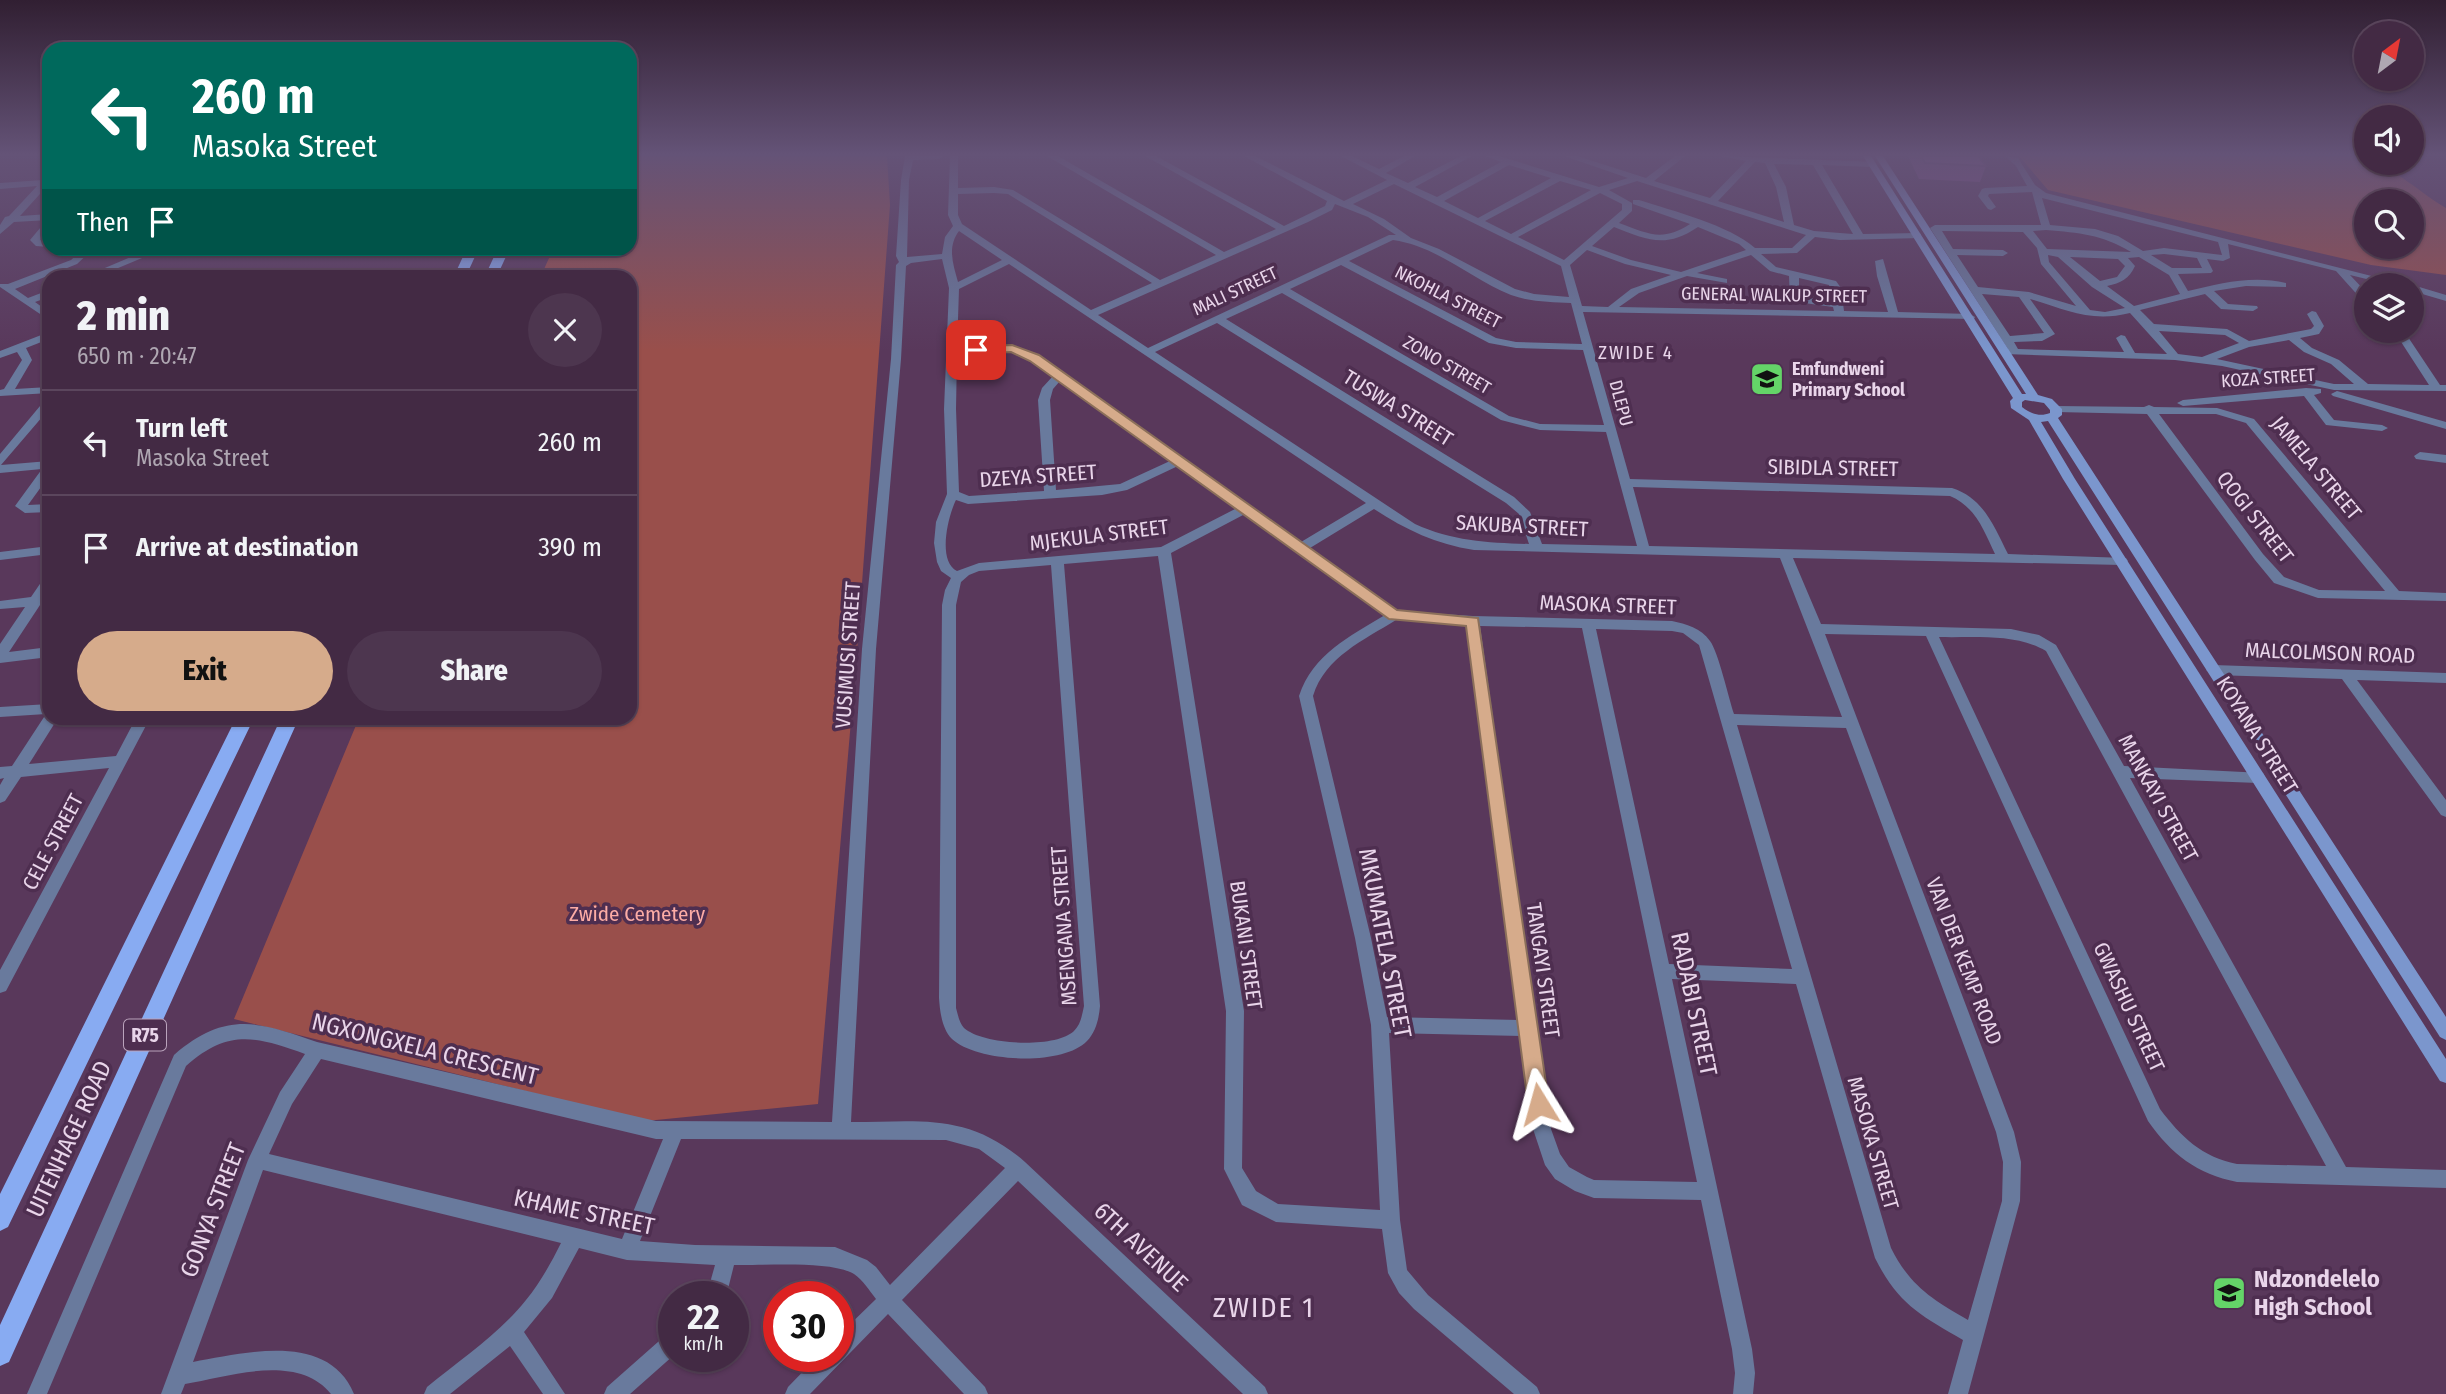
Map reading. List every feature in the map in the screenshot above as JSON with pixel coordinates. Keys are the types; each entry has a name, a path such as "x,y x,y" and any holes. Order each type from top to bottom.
{"main road":[{"name":"KOYANA STREET","path":"1909,221 2019,398 2015,404 2017,408 2033,417 2446,1075"},
{"path":"1918,221 2012,352 2034,397 2019,398"},
{"name":"KOYANA STREET","path":"2034,397 2048,401 2213,670 2446,1032"},
{"path":"2033,417 2054,413"},
{"name":"UITENHAGE ROAD","path":"0,1219 242,725"},
{"name":"UITENHAGE ROAD","path":"0,1353 287,725"}],"street":[{"name":"VUSIMUSI STREET","path":"841,1130 869,649 896,359 899,288 904,262 901,256 903,221"},
{"path":"904,262 946,256 950,237 958,226 956,221"},
{"path":"1057,221 1160,284"},
{"path":"1164,221 1224,256"},
{"path":"1268,221 1283,229"},
{"path":"1091,314 1300,221"},
{"name":"GENERAL WALKUP STREET","path":"1380,221 1517,294 1576,305 1611,310 1838,309 1894,315 1970,317"},
{"path":"1479,221 1565,264 1617,221"},
{"path":"1512,237 1544,221"},
{"path":"1692,221 1742,242 1767,266 1834,284 1838,309 1789,299 1794,275"},
{"path":"1772,221 1813,234 1860,237 1918,236"},
{"path":"1786,221 1787,226"},
{"path":"1851,221 1860,237"},
{"path":"2044,221 2046,227"},
{"path":"2149,221 2355,273"},
{"path":"1614,224 1666,241 1680,236 1698,223"},
{"name":"SAKUBA STREET","path":"958,226 1375,503 1417,530 1444,541 1486,547 2122,561"},
{"path":"1773,236 1787,226"},
{"path":"2186,296 2170,271 2103,233 2046,227 1935,228 2012,352 2175,357 2206,360 2319,385 2364,389 2441,388"},
{"path":"2026,229 2044,252 2044,262 2086,312"},
{"path":"42,232 35,240 42,244"},
{"path":"1611,310 1635,291 1754,251 1794,251 1813,234"},
{"name":"MALI STREET","path":"1149,351 1383,240 1397,237 1411,240"},
{"path":"2044,252 2121,256 2164,251 2226,257 2222,240"},
{"path":"1950,252 2006,257 1996,242"},
{"path":"1587,247 1628,262 1723,281"},
{"path":"2061,254 2096,285 2134,309 2175,357"},
{"path":"2170,271 2208,271 2200,255"},
{"path":"51,270 74,262 81,256"},
{"path":"106,270 142,256"},
{"name":"DZEYA STREET","path":"946,256 954,288 951,312 953,352 950,409 953,494 968,500 1102,491 1124,486 1179,461"},
{"path":"2096,285 2119,281 2126,276 2130,267 2121,256"},
{"name":"NKOHLA STREET","path":"1340,260 1493,341 1516,345 1588,348"},
{"path":"954,288 1008,261"},
{"path":"1880,261 1894,315"},
{"name":"DLEPU","path":"1565,264 1644,551"},
{"path":"2339,269 2354,285"},
{"path":"4,286 42,273"},
{"path":"1974,290 2022,294 2105,315 2263,281 2283,285"},
{"path":"2036,284 2042,299"},
{"path":"4,286 42,312"},
{"name":"ZONO STREET","path":"1281,288 1505,418 1540,427 1610,429"},
{"path":"2208,291 2225,307 2253,308"},
{"path":"2424,292 2446,298"},
{"path":"2006,339 2042,338 2050,334 2022,294"},
{"path":"27,302 42,296"},
{"path":"2206,360 2247,344 2318,330 2319,323 2312,314"},
{"name":"TUSWA STREET","path":"1217,318 1510,500 1524,512 1537,548"},
{"path":"2151,327 2227,332 2247,344"},
{"path":"2292,337 2308,350 2335,362 2364,389 2365,402"},
{"path":"0,355 42,338"},
{"path":"2121,338 2132,355"},
{"path":"2408,343 2441,388"},
{"path":"4,392 27,360 20,348"},
{"path":"953,352 1012,349 1035,358 1394,615"},
{"path":"1050,494 1044,400 1048,388 1058,376"},
{"path":"4,392 42,390"},
{"path":"2306,391 2330,423 2382,428"},
{"name":"KOZA STREET","path":"2174,409 2180,403 2306,391 2330,393 2446,426"},
{"name":"JAMELA STREET","path":"2054,413 2149,408 2226,412 2256,425 2396,596"},
{"name":"QOGI STREET","path":"2149,408 2259,558 2279,580 2318,594 2446,597"},
{"path":"0,462 42,411"},
{"path":"2420,456 2446,459"},
{"path":"0,469 42,467"},
{"path":"42,477 21,506 25,509 42,508"},
{"name":"SIBIDLA STREET","path":"1626,483 1952,492 1977,507 2003,558"},
{"path":"953,494 945,507 941,553 947,570 955,579"},
{"path":"1301,548 1375,503"},
{"name":"MJEKULA STREET","path":"955,579 979,567 1164,551 1245,509"},
{"name":"BUKANI STREET","path":"1164,551 1235,1011 1233,1169 1249,1198 1276,1213 1390,1220"},
{"path":"0,556 42,552"},
{"name":"VAN DER KEMP ROAD","path":"1785,554 1816,629 2005,1132 2012,1162 2011,1201 1958,1394"},
{"name":"MSENGANA STREET","path":"955,579 949,598 948,632 947,998 950,1022 958,1034 970,1042 987,1047 1065,1047 1087,1029 1092,1006 1056,562"},
{"path":"0,605 42,601"},
{"path":"0,656 42,601"},
{"name":"MASOKA STREET","path":"1394,615 1473,621 1680,627 1698,636 1705,643 1875,1227 1891,1273 1910,1296 1974,1335"},
{"name":"MKUMATELA STREET","path":"1394,615 1317,668 1308,684 1306,696 1363,938 1380,1025 1390,1220 1398,1273 1406,1286 1444,1324 1530,1394"},
{"name":"TANGAYI STREET","path":"1473,621 1542,1129 1547,1147 1562,1173 1594,1189 1708,1192"},
{"name":"RADABI STREET","path":"1588,624 1742,1349 1745,1373 1743,1394"},
{"name":"MANKAYI STREET","path":"1816,629 2011,634 2034,638 2051,648 2341,1176"},
{"name":"GWASHU STREET","path":"1931,633 2154,1115 2167,1135 2205,1166 2221,1171 2446,1179"},
{"path":"0,656 42,653"},
{"name":"MALCOLMSON ROAD","path":"2213,670 2446,677"},
{"path":"2347,676 2446,811"},
{"path":"0,712 42,709"},
{"path":"1728,719 1851,723"},
{"path":"0,797 47,725"},
{"name":"CELE STREET","path":"0,986 139,725"},
{"path":"0,773 119,761"},
{"path":"2121,772 2258,777"},
{"path":"1662,971 1804,977"},
{"path":"1380,1025 1528,1028"},
{"name":"NGXONGXELA CRESCENT","path":"37,1394 180,1060 209,1037 234,1029 285,1038 317,1050 639,1126 675,1131 841,1130 962,1133 988,1143 1018,1168"},
{"name":"GONYA STREET","path":"174,1384 257,1160 286,1098 317,1050"},
{"path":"627,1250 675,1131"},
{"name":"KHAME STREET","path":"257,1160 627,1250 835,1257 869,1273 890,1301 978,1394"},
{"path":"854,1336 1018,1168"},
{"name":"6TH AVENUE","path":"1018,1168 1258,1394"},
{"path":"434,1394 511,1331 545,1292 574,1238"},
{"path":"720,1281 726,1255"},
{"path":"511,1331 555,1394"},
{"path":"614,1394 658,1356"},
{"path":"174,1384 267,1361 298,1362 319,1368 344,1394"},
{"path":"795,1394 817,1372"}],"green space":[{"name":"Zwide Cemetery","path":"637,221 889,221 857,651 818,1104 646,1121 234,1019 356,725 637,725 637,270 544,270 550,256 637,256"},
{"path":"2182,221 2354,221 2354,259 2424,259 2424,221 2446,221 2446,275 2371,265"}],"place":[{"name":"Emfundweni Primary School","path":"1767,379"},
{"name":"Ndzondelelo High School","path":"2229,1293"}],"district":[{"name":"ZWIDE 4","path":"1636,352"},
{"name":"ZWIDE 1","path":"1264,1307"}],"route":[{"path":"976,350 1012,349 1035,358 1394,615 1473,621 1539,1104"}]}
